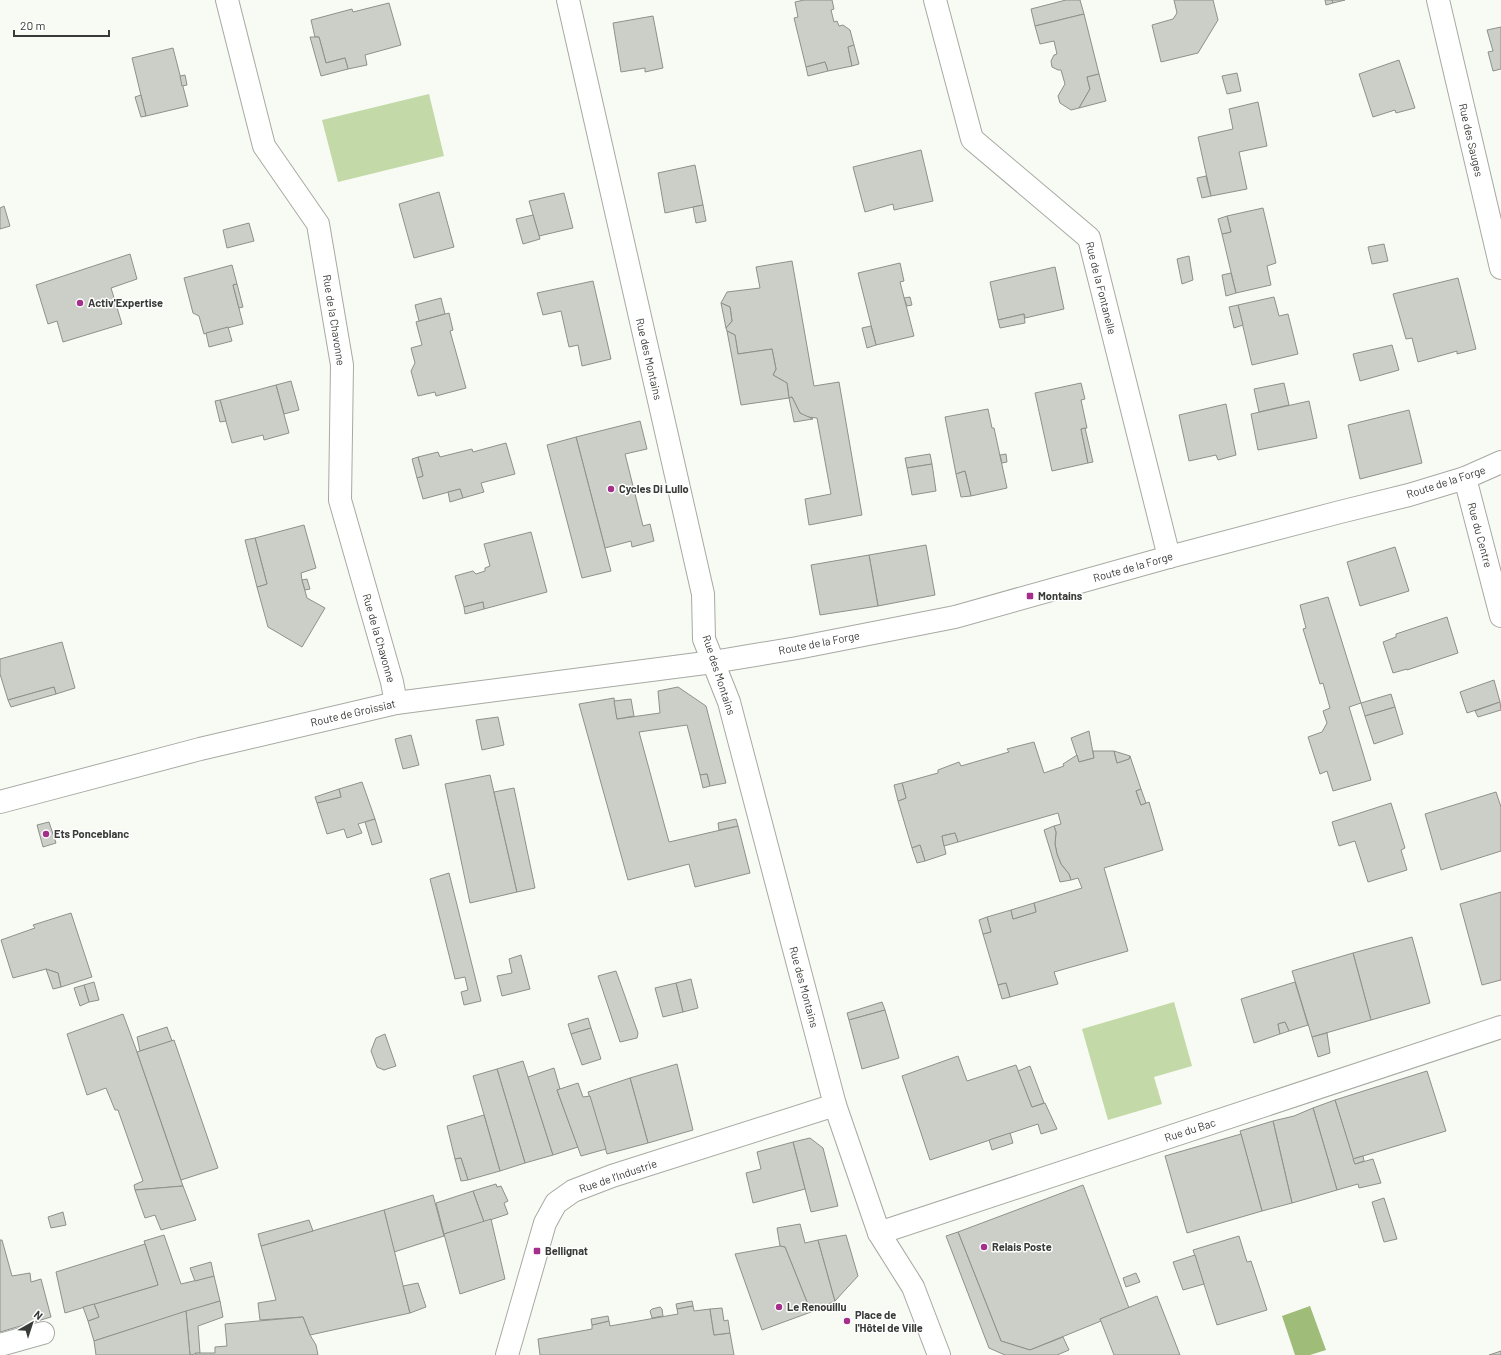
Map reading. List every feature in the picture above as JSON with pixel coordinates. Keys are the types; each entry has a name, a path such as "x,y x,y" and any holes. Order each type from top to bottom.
{"street":[{"name":"Rue de la Chavonne","path":"227,0 264,146 318,224 342,365 340,500 392,682 396,703"},
{"name":"Rue des Montains","path":"568,0 702,594 704,639 729,702 835,1105 879,1233 913,1287 939,1355"},
{"name":"Rue de la Fontanelle","path":"935,0 972,139 1089,238 1169,557"},
{"name":"Rue des Sauges","path":"1443,4 1501,268"},
{"name":"Route de la Forge","path":"714,662 797,648 955,617 1169,557 1409,495 1465,478 1501,462"},
{"name":"Rue du Centre","path":"1465,478 1501,616"},
{"name":"Route de Groissiat","path":"0,802 200,749 396,703 714,662"},
{"name":"Rue du Bac","path":"879,1233 1501,1027"},
{"name":"Rue de l'Industrie","path":"507,1355 545,1223 556,1203 573,1191 612,1176 835,1105"},
{"path":"0,1345 43,1333"}],"shaded area":[{"path":"429,94 444,156 338,182 322,120"},
{"path":"1174,1002 1192,1066 1154,1077 1162,1104 1108,1120 1082,1029"},
{"path":"1310,1306 1326,1350 1310,1355 1295,1355 1282,1316"}],"building":[{"path":"804,0 832,0 834,9 831,10 834,22 837,21 839,26 843,25 850,30 854,45 848,47 852,66 828,71 825,62 806,67 794,18 798,17 795,2"},
{"path":"1066,0 1080,0 1084,14 1035,26 1031,9"},
{"path":"1174,0 1213,0 1218,20 1198,53 1161,62 1152,25 1173,19 1177,13"},
{"path":"1325,0 1332,0 1333,3 1326,5"},
{"path":"1332,0 1345,0 1333,3"},
{"path":"389,3 401,45 365,55 367,65 348,69 345,58 326,63 319,37 315,37 311,20 352,9 353,12"},
{"path":"1084,14 1099,74 1087,77 1090,89 1079,108 1071,110 1060,103 1058,96 1065,84 1061,70 1052,67 1051,61 1054,55 1057,54 1054,41 1040,44 1035,26"},
{"path":"653,16 663,68 645,72 645,68 621,72 613,23"},
{"path":"1501,27 1501,69 1493,71 1488,52 1493,51 1487,30"},
{"path":"310,37 319,37 326,63 345,58 348,69 321,76"},
{"path":"854,45 859,64 852,66 848,47"},
{"path":"173,48 188,106 146,116 132,58"},
{"path":"1399,60 1415,108 1396,113 1395,110 1373,117 1359,74"},
{"path":"825,62 828,71 808,76 806,67"},
{"path":"1237,73 1241,91 1227,94 1222,76"},
{"path":"1099,74 1106,101 1079,108 1090,89 1087,77"},
{"path":"185,75 187,85 182,86 180,76"},
{"path":"141,95 146,116 141,117 135,97"},
{"path":"1258,102 1267,146 1239,152 1247,189 1211,196 1198,137 1233,129 1229,109"},
{"path":"921,150 933,201 894,210 893,204 865,212 853,167"},
{"path":"695,165 703,205 665,213 658,173"},
{"path":"1206,176 1211,196 1202,198 1197,178"},
{"path":"439,192 454,247 414,258 399,204"},
{"path":"564,193 573,228 539,236 529,201"},
{"path":"703,205 706,221 696,223 693,207"},
{"path":"4,206 10,226 0,229 0,208"},
{"path":"1263,208 1276,263 1267,266 1271,285 1236,293 1222,234 1231,232 1227,216"},
{"path":"533,215 540,239 523,244 516,219"},
{"path":"1227,216 1231,232 1222,234 1218,219"},
{"path":"249,223 254,241 227,248 223,230"},
{"path":"1384,244 1388,261 1372,264 1368,247"},
{"path":"130,254 137,279 111,288 122,324 63,342 57,321 48,324 36,285"},
{"path":"1189,256 1193,280 1182,284 1177,259"},
{"path":"792,261 814,386 839,382 862,515 809,525 805,499 831,494 817,418 807,417 800,413 792,397 789,398 787,383 773,375 776,369 772,349 738,354 735,335 727,331 726,328 732,321 730,307 721,303 727,292 760,288 756,267"},
{"path":"900,263 904,281 900,282 914,336 876,345 858,273"},
{"path":"232,265 237,284 233,285 243,324 204,334 199,316 193,313 184,278"},
{"path":"1055,267 1064,309 1025,318 1024,314 998,320 990,282"},
{"path":"1231,273 1236,293 1226,296 1222,275"},
{"path":"1458,278 1476,349 1457,354 1457,351 1418,362 1412,338 1406,339 1393,294"},
{"path":"593,281 611,359 582,366 578,345 569,347 561,311 543,315 537,293"},
{"path":"237,284 243,307 239,308 233,285"},
{"path":"910,297 912,305 907,306 904,298"},
{"path":"1274,297 1279,316 1288,314 1298,354 1252,365 1238,305"},
{"path":"441,298 445,314 419,321 415,305"},
{"path":"721,303 730,307 732,321 726,328"},
{"path":"1238,305 1243,325 1234,328 1229,307"},
{"path":"449,313 453,330 450,331 466,388 436,396 435,392 418,396 411,371 415,363 411,348 422,345 416,322"},
{"path":"1024,314 1025,323 1000,328 998,320"},
{"path":"871,326 876,345 867,348 862,328"},
{"path":"228,327 232,341 209,347 206,333"},
{"path":"727,331 735,335 738,354 772,349 776,369 773,375 787,383 789,398 741,405"},
{"path":"1392,345 1399,370 1360,381 1353,354"},
{"path":"291,381 299,410 284,414 276,385"},
{"path":"1081,383 1085,399 1081,400 1087,428 1081,429 1088,463 1052,471 1035,393"},
{"path":"1284,383 1289,405 1259,412 1254,389"},
{"path":"276,385 289,433 264,440 263,435 232,443 220,400"},
{"path":"792,397 800,413 813,419 794,422 789,398"},
{"path":"220,400 226,421 220,422 215,401"},
{"path":"1309,401 1317,438 1258,450 1251,414"},
{"path":"1226,404 1236,455 1218,460 1216,455 1189,461 1179,415"},
{"path":"988,409 992,428 994,428 1007,488 971,496 965,471 956,474 945,417"},
{"path":"1409,410 1422,463 1360,479 1348,425"},
{"name":"Cycles Di Lullo","path":"640,421 647,449 625,454 643,526 650,524 654,541 632,547 631,541 605,548 576,437"},
{"path":"1085,428 1093,462 1088,463 1081,429"},
{"path":"576,437 611,571 582,578 547,445"},
{"path":"506,443 515,474 481,483 484,492 463,498 460,489 423,499 417,478 423,476 418,457 438,452 440,457 472,449 473,452"},
{"path":"930,454 932,464 907,468 905,458"},
{"path":"1006,454 1007,462 1002,463 1000,455"},
{"path":"418,457 423,476 417,478 412,459"},
{"path":"932,464 936,491 912,495 907,468"},
{"path":"965,471 971,496 961,497 956,474"},
{"path":"460,489 463,498 450,502 448,492"},
{"path":"304,525 316,568 301,573 302,580 307,598 325,608 302,647 268,627 257,587 267,584 255,538"},
{"path":"531,532 547,592 484,609 483,602 464,607 455,576 473,571 476,574 485,571 485,568 490,566 484,544"},
{"path":"255,538 267,584 257,587 245,540"},
{"path":"926,545 935,595 878,606 869,555"},
{"path":"1395,547 1409,591 1360,606 1347,562"},
{"path":"869,555 878,606 820,615 811,565"},
{"path":"307,579 310,589 305,590 302,580"},
{"path":"1328,597 1361,703 1349,707 1371,780 1333,791 1327,771 1320,774 1308,737 1322,732 1327,723 1323,711 1330,708 1323,683 1320,684 1303,629 1306,628 1300,605"},
{"path":"483,602 484,609 465,614 464,607"},
{"path":"1447,617 1458,653 1407,670 1393,673 1383,642 1396,637 1396,634"},
{"path":"62,642 75,688 56,694 54,687 8,700 0,674 0,659"},
{"path":"1494,680 1500,702 1467,713 1460,692"},
{"path":"54,687 56,694 11,707 8,700"},
{"path":"678,687 706,706 726,783 710,786 707,774 700,775 687,725 639,732 669,842 738,826 750,873 695,887 689,864 628,880 579,704 614,698 617,719 660,713 658,691"},
{"path":"1391,694 1395,707 1365,716 1361,703"},
{"path":"631,699 634,716 617,719 614,701"},
{"path":"1500,702 1501,710 1478,717 1475,711"},
{"path":"1395,707 1403,734 1374,744 1365,716"},
{"path":"498,717 504,745 482,750 476,720"},
{"path":"1089,731 1094,758 1079,762 1071,738"},
{"path":"411,735 419,765 403,769 395,739"},
{"path":"1034,742 1044,773 1064,766 1063,764 1077,755 1079,762 1094,758 1093,751 1114,751 1117,763 1129,759 1130,756 1141,789 1136,791 1141,805 1149,802 1163,850 1104,868 1128,951 1054,972 1058,984 1010,997 1006,983 998,985 983,934 991,932 987,917 1011,910 1013,919 1036,912 1034,903 1082,888 1078,878 1071,880 1069,874 1061,864 1057,854 1055,844 1056,832 1054,826 1061,824 1058,813 958,842 955,833 942,836 946,854 925,861 920,845 912,848 898,801 906,798 902,783 938,773 938,770 959,762 961,766 1009,752 1007,749"},
{"path":"1114,751 1130,756 1129,759 1117,763"},
{"path":"707,774 710,786 703,788 700,775"},
{"path":"490,775 517,892 470,903 445,784"},
{"path":"362,782 375,819 358,824 362,833 347,838 344,829 327,834 317,803 341,797 339,789"},
{"path":"902,783 906,798 898,801 894,785"},
{"path":"514,788 535,888 517,892 494,792"},
{"path":"339,789 341,797 317,803 315,797"},
{"path":"1141,789 1146,803 1141,805 1136,791"},
{"path":"1496,792 1501,807 1501,851 1441,870 1425,814"},
{"path":"1391,803 1405,848 1401,850 1407,870 1368,882 1355,841 1339,846 1332,822"},
{"path":"375,819 382,842 372,845 365,822"},
{"path":"736,819 738,826 719,830 718,823"},
{"name":"Ets Ponceblanc","path":"49,822 56,843 43,847 37,825"},
{"path":"1054,826 1056,832 1055,844 1057,854 1061,864 1069,874 1071,880 1060,882 1044,830"},
{"path":"955,833 958,842 944,846 942,836"},
{"path":"920,845 925,861 917,863 912,848"},
{"path":"449,873 481,1001 464,1005 461,992 468,990 465,977 455,979 430,879"},
{"path":"1501,892 1501,980 1482,985 1460,904"},
{"path":"1034,903 1036,912 1013,919 1011,910"},
{"path":"71,913 92,977 61,987 58,973 46,969 13,978 1,940 35,928 33,925"},
{"path":"987,917 991,932 983,934 979,920"},
{"path":"1412,937 1430,1003 1371,1020 1353,953"},
{"path":"1353,953 1371,1020 1312,1037 1292,971"},
{"path":"521,955 530,989 502,996 497,976 512,973 509,959"},
{"path":"46,969 58,973 61,987 53,989"},
{"path":"616,971 638,1033 637,1038 620,1042 598,976"},
{"path":"691,979 698,1008 683,1012 676,983"},
{"path":"94,982 99,1000 89,1002 84,985"},
{"path":"1295,982 1308,1025 1289,1031 1285,1022 1278,1024 1280,1034 1254,1043 1241,999"},
{"path":"676,983 683,1012 663,1017 655,988"},
{"path":"1006,983 1010,997 1002,999 998,985"},
{"path":"84,985 89,1002 80,1006 74,988"},
{"path":"882,1002 885,1010 849,1020 847,1013"},
{"path":"885,1010 899,1058 862,1069 849,1020"},
{"path":"123,1014 183,1186 135,1190 134,1185 143,1181 118,1110 115,1110 106,1088 87,1095 67,1034"},
{"path":"588,1018 591,1028 571,1034 568,1024"},
{"path":"1285,1022 1289,1031 1280,1034 1278,1024"},
{"path":"167,1027 172,1041 140,1051 137,1037"},
{"path":"591,1028 601,1059 582,1065 571,1034"},
{"path":"1327,1033 1330,1053 1318,1057 1312,1037"},
{"path":"385,1034 396,1066 384,1070 377,1067 371,1051 376,1038"},
{"path":"174,1040 218,1168 181,1180 137,1052"},
{"path":"958,1056 967,1081 1016,1065 1032,1107 1045,1103 1057,1129 1041,1134 1038,1124 930,1160 902,1076"},
{"path":"523,1061 553,1155 525,1163 497,1069"},
{"path":"677,1064 693,1130 648,1143 630,1078"},
{"path":"1030,1066 1044,1103 1032,1107 1018,1071"},
{"path":"554,1068 560,1089 557,1090 578,1147 553,1155 528,1077"},
{"path":"497,1069 525,1163 500,1171 473,1076"},
{"path":"1427,1071 1446,1131 1353,1159 1335,1100"},
{"path":"630,1078 648,1143 607,1154 588,1092"},
{"path":"578,1083 583,1097 590,1096 606,1149 581,1156 557,1090"},
{"path":"1335,1100 1355,1164 1373,1159 1381,1183 1359,1188 1358,1184 1337,1190 1313,1108"},
{"path":"1313,1108 1337,1190 1292,1203 1273,1121 1294,1116"},
{"path":"484,1115 500,1171 468,1180 461,1158 455,1159 447,1126"},
{"path":"1273,1121 1292,1203 1262,1211 1240,1131"},
{"path":"1010,1133 1013,1143 992,1150 989,1140"},
{"path":"1241,1134 1262,1211 1187,1233 1165,1156"},
{"path":"810,1138 823,1148 838,1206 811,1212 793,1142"},
{"path":"793,1142 805,1189 753,1203 746,1173 761,1169 757,1152"},
{"path":"1363,1156 1364,1161 1355,1164 1353,1159"},
{"path":"461,1158 468,1180 461,1181 455,1159"},
{"path":"496,1184 497,1187 501,1186 508,1201 504,1203 508,1214 484,1222 473,1191"},
{"path":"1083,1185 1129,1308 1030,1350 1001,1341 958,1232"},
{"path":"183,1186 196,1220 161,1230 155,1215 145,1218 135,1190"},
{"path":"473,1191 484,1222 444,1234 436,1203"},
{"path":"433,1195 444,1236 394,1252 384,1210"},
{"path":"1384,1198 1397,1239 1384,1242 1372,1202"},
{"path":"384,1210 410,1313 310,1335 303,1317 260,1320 258,1303 276,1300 261,1246"},
{"path":"63,1212 66,1225 51,1228 48,1217"},
{"path":"491,1219 505,1279 460,1294 444,1234"},
{"path":"309,1220 313,1231 261,1246 258,1234"},
{"path":"800,1224 805,1243 818,1240 835,1301 811,1312 785,1247 780,1246 777,1228"},
{"path":"958,1232 1001,1341 1030,1350 1063,1337 1069,1350 1057,1355 1005,1355 989,1348 946,1236"},
{"path":"164,1235 181,1284 214,1276 220,1301 94,1341 88,1321 99,1317 94,1304 158,1285 144,1241"},
{"path":"846,1235 858,1276 835,1301 818,1240"},
{"path":"1239,1236 1247,1262 1251,1261 1267,1310 1217,1325 1193,1250"},
{"path":"0,1240 2,1240 12,1276 30,1273 31,1282 41,1279 51,1317 0,1332"},
{"path":"145,1244 158,1285 65,1313 56,1272"},
{"path":"780,1246 785,1247 811,1312 762,1330 735,1254"},
{"path":"1195,1255 1204,1284 1183,1290 1173,1262"},
{"path":"211,1262 214,1276 195,1281 190,1268"},
{"path":"1136,1273 1140,1282 1126,1287 1123,1278"},
{"path":"418,1283 426,1307 410,1313 403,1286"},
{"path":"1157,1296 1180,1355 1114,1355 1100,1319"},
{"path":"220,1301 223,1317 198,1326 200,1353 190,1355 186,1311"},
{"path":"692,1301 693,1306 677,1309 676,1304"},
{"path":"94,1304 99,1317 88,1321 83,1307"},
{"path":"693,1306 694,1311 710,1309 714,1335 730,1333 734,1355 540,1355 538,1339 592,1329 592,1325 609,1321 610,1326 678,1314 677,1309"},
{"path":"660,1307 662,1309 663,1316 652,1318 650,1311"},
{"path":"722,1308 724,1321 728,1320 730,1333 714,1335 710,1309"},
{"path":"186,1311 190,1355 96,1355 94,1341"},
{"path":"608,1316 609,1321 592,1325 591,1319"},
{"path":"303,1317 310,1335 316,1345 318,1355 196,1355 195,1353 215,1353 215,1347 227,1346 225,1324"},
{"path":"1501,1351 1501,1355 1489,1355"}],"place":[{"name":"Activ'Expertise","path":"80,303"},
{"name":"Cycles Di Lullo","path":"611,489"},
{"name":"Montains","path":"1030,596"},
{"name":"Ets Ponceblanc","path":"46,834"},
{"name":"Relais Poste","path":"984,1247"},
{"name":"Bellignat","path":"537,1251"},
{"name":"Le Renouillu","path":"779,1307"},
{"name":"Place de l'Hôtel de Ville","path":"847,1321"}]}
